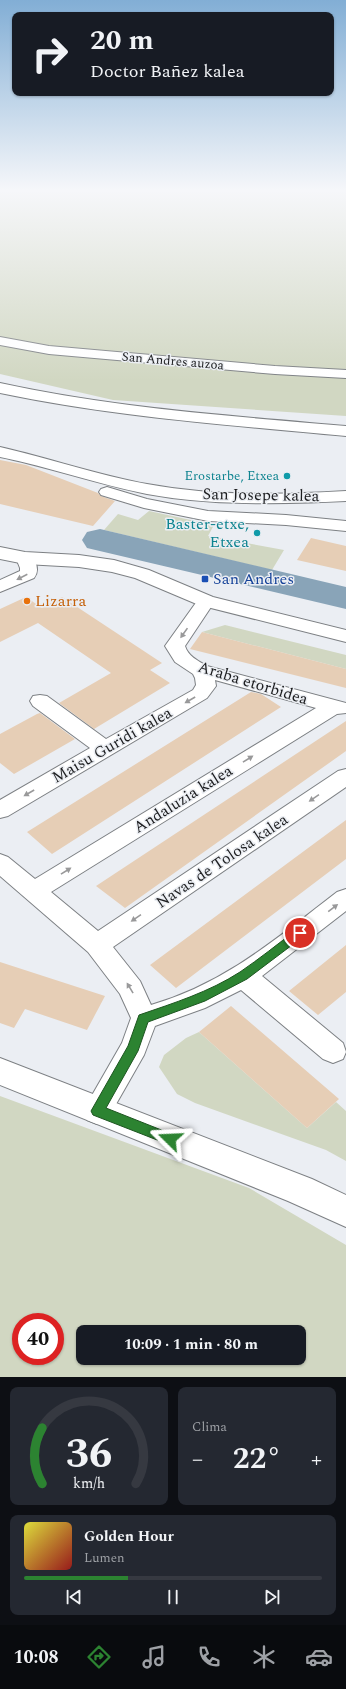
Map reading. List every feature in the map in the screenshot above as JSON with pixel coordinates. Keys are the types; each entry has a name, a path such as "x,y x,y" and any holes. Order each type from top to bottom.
{"street":[{"name":"San Andres auzoa","path":"0,341 49,350 275,370 346,374"},
{"path":"0,388 62,401 122,410 346,431"},
{"name":"San Josepe kalea","path":"0,452 36,459 90,476 147,489 169,492 266,498 346,496"},
{"path":"36,459 39,465 72,480 127,498 179,511 208,516 286,520 346,526"},
{"path":"0,553 25,558 79,561 114,566 142,574 206,601 346,636"},
{"path":"0,587 28,574 29,568 25,558"},
{"name":"Araba etorbidea","path":"206,601 176,646 176,652 182,659 200,670 339,708"},
{"name":"Maisu Guridi kalea","path":"0,810 200,694 206,686 205,678 200,670"},
{"path":"40,701 105,749"},
{"name":"Andaluzia kalea","path":"33,892 339,708"},
{"name":"Navas de Tolosa kalea","path":"97,945 346,776"},
{"path":"0,863 97,945 131,988 144,1018 134,1047 97,1111"},
{"path":"144,1018 168,1011 201,998 243,976 346,898"},
{"path":"243,976 333,1051"},
{"path":"0,1071 97,1111 300,1190 346,1211"}],"green space":[{"path":"0,253 346,253 346,416 113,400 0,374"},
{"path":"149,511 214,525 208,536 284,550 272,570 104,530 118,514 138,520"},
{"path":"225,625 346,655 346,669 202,632"},
{"path":"199,1032 307,1128 336,1102 346,1111 346,1161 326,1150 195,1103 177,1094 159,1067 164,1055 186,1038"},
{"path":"0,1096 249,1188 346,1245 346,1377 0,1377"}],"building":[{"path":"0,460 26,465 115,501 93,526 0,504"},
{"path":"311,538 346,546 346,571 297,560"},
{"path":"26,597 42,608 62,597 162,663 150,670 170,683 94,729 59,703 111,673 38,623 0,642 0,609"},
{"path":"202,632 346,669 346,688 190,649"},
{"path":"251,692 261,694 281,707 52,854 27,832"},
{"path":"40,713 75,739 14,774 0,763 0,734"},
{"path":"346,721 346,751 125,908 96,886"},
{"path":"346,820 346,859 176,988 150,965"},
{"path":"346,945 346,992 318,1015 289,991"},
{"path":"0,962 105,996 87,1030 25,1009 14,1028 0,1023"},
{"path":"231,1006 339,1099 307,1128 199,1032"}],"waterway":[{"path":"100,540 346,598"}],"place":[{"name":"Erostarbe, Etxea","path":"287,476"},
{"name":"Baster-etxe, Etxea","path":"257,533"},
{"name":"San Andres","path":"205,579"},
{"name":"Lizarra","path":"27,601"}],"route":[{"path":"170,1139 97,1111 134,1047 144,1018 168,1011 201,998 243,976 300,933"}]}
